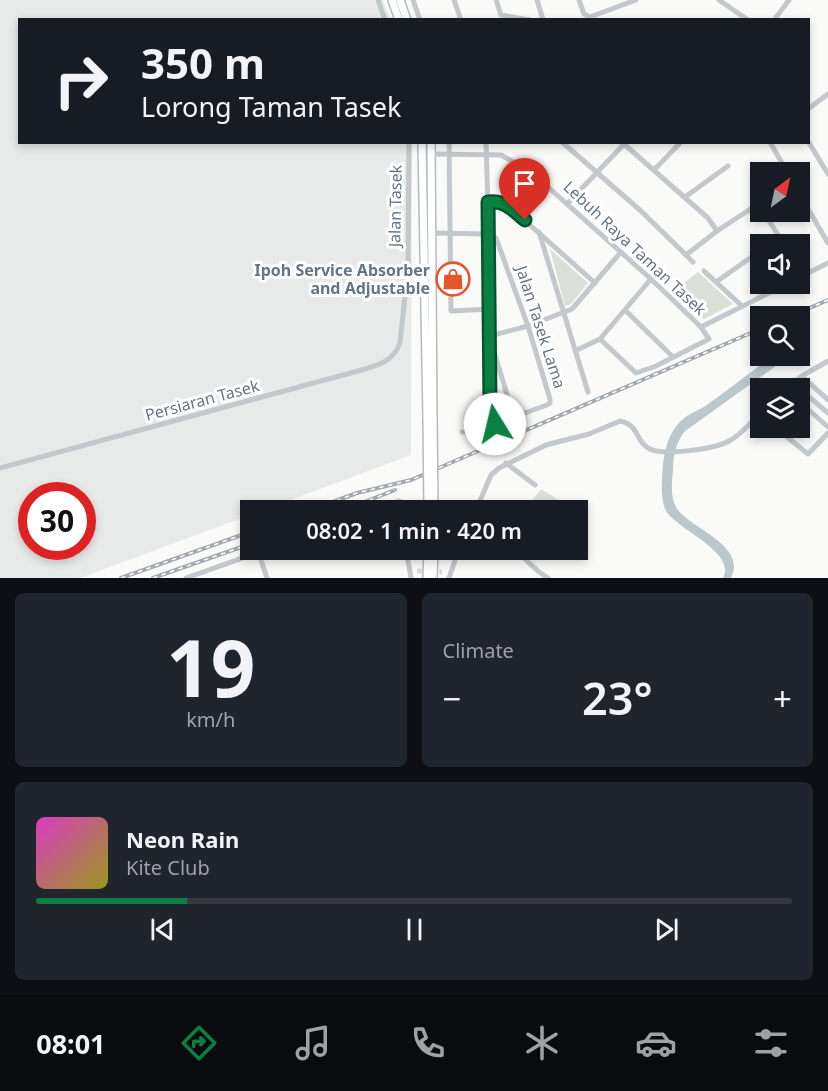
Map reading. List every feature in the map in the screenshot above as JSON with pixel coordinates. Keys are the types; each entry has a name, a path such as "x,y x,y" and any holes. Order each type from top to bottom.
{"main road":[{"path":"392,0 398,18"},
{"path":"400,0 405,18"},
{"path":"422,144 434,500"},
{"path":"428,500 431,144"},
{"path":"427,578 428,560"},
{"path":"433,578 434,560"}],"street":[{"path":"378,0 384,18"},
{"path":"419,18 414,2 423,0"},
{"path":"454,0 460,18"},
{"path":"496,0 501,15 518,18"},
{"path":"537,0 542,18"},
{"path":"579,0 587,16 624,2 636,0"},
{"path":"719,0 745,18"},
{"path":"776,18 789,0"},
{"path":"810,108 828,94"},
{"name":"Jalan Tasek","path":"400,342 408,269 409,144"},
{"path":"449,144 451,310 491,309"},
{"path":"486,144 491,309 490,404 495,424"},
{"path":"566,144 651,220 693,262"},
{"path":"567,204 624,144"},
{"path":"626,144 708,218 717,231"},
{"path":"654,170 679,144"},
{"path":"771,144 781,162"},
{"path":"810,144 828,174"},
{"name":"Lebuh Raya Taman Tasek","path":"431,154 503,156 531,172 651,279 701,327 709,339 636,373 600,339"},
{"path":"685,197 728,166"},
{"path":"408,195 424,195"},
{"path":"488,202 504,203 596,283"},
{"path":"686,255 750,209"},
{"path":"810,212 828,243"},
{"path":"539,232 588,392"},
{"path":"432,233 489,234"},
{"name":"Jalan Tasek Lama","path":"489,234 498,241 528,326 550,403 514,417"},
{"path":"490,336 528,326 572,309 621,252"},
{"path":"716,282 750,259"},
{"path":"810,272 828,263"},
{"path":"704,272 742,306"},
{"path":"575,351 600,339 651,279"},
{"path":"701,327 766,294"},
{"path":"625,310 673,357"},
{"name":"Persiaran Tasek","path":"0,468 358,371 390,359 399,350 400,342"},
{"path":"462,432 472,432 514,417 494,352 491,349"},
{"path":"799,378 828,362"},
{"path":"491,367 498,368"},
{"path":"802,376 828,400"},
{"path":"810,397 828,413"},
{"path":"810,411 828,427"},
{"path":"481,500 495,470 506,463 546,445 589,434 620,421 632,426 649,449 663,452 723,444 734,438 750,423"},
{"path":"788,438 806,454 810,453 828,432"},
{"path":"506,463 535,485"},
{"path":"186,578 240,559"},
{"path":"261,560 267,578"},
{"path":"442,572 449,575 455,560"},
{"path":"526,560 548,578"}],"shaded area":[{"path":"0,0 383,0 390,18 18,18 18,144 412,144 411,455 291,500 240,500 240,519 80,578 0,578"},
{"path":"550,249 588,283 571,304 565,306"},
{"path":"698,272 733,304 704,319 673,292"},
{"path":"760,366 776,366 759,378 750,378 750,385 685,431 674,454 672,489 674,503 682,515 724,546 734,566 731,578 723,578 725,568 721,559 703,541 671,517 665,509 662,498 663,464 668,441 676,426 683,419 707,405"},
{"path":"541,489 559,500 533,500"}],"tunnel":[{"path":"417,571 442,572"}],"railway":[{"path":"810,308 828,300"},
{"path":"338,500 411,480 750,333"},
{"path":"370,500 395,490"},
{"path":"121,578 240,536"},
{"path":"153,578 240,548"}],"place":[{"name":"Ipoh Service Absorber and Adjustable","path":"453,279"}],"route":[{"path":"495,424 490,404 491,309 488,202 504,203 525,220"}]}
